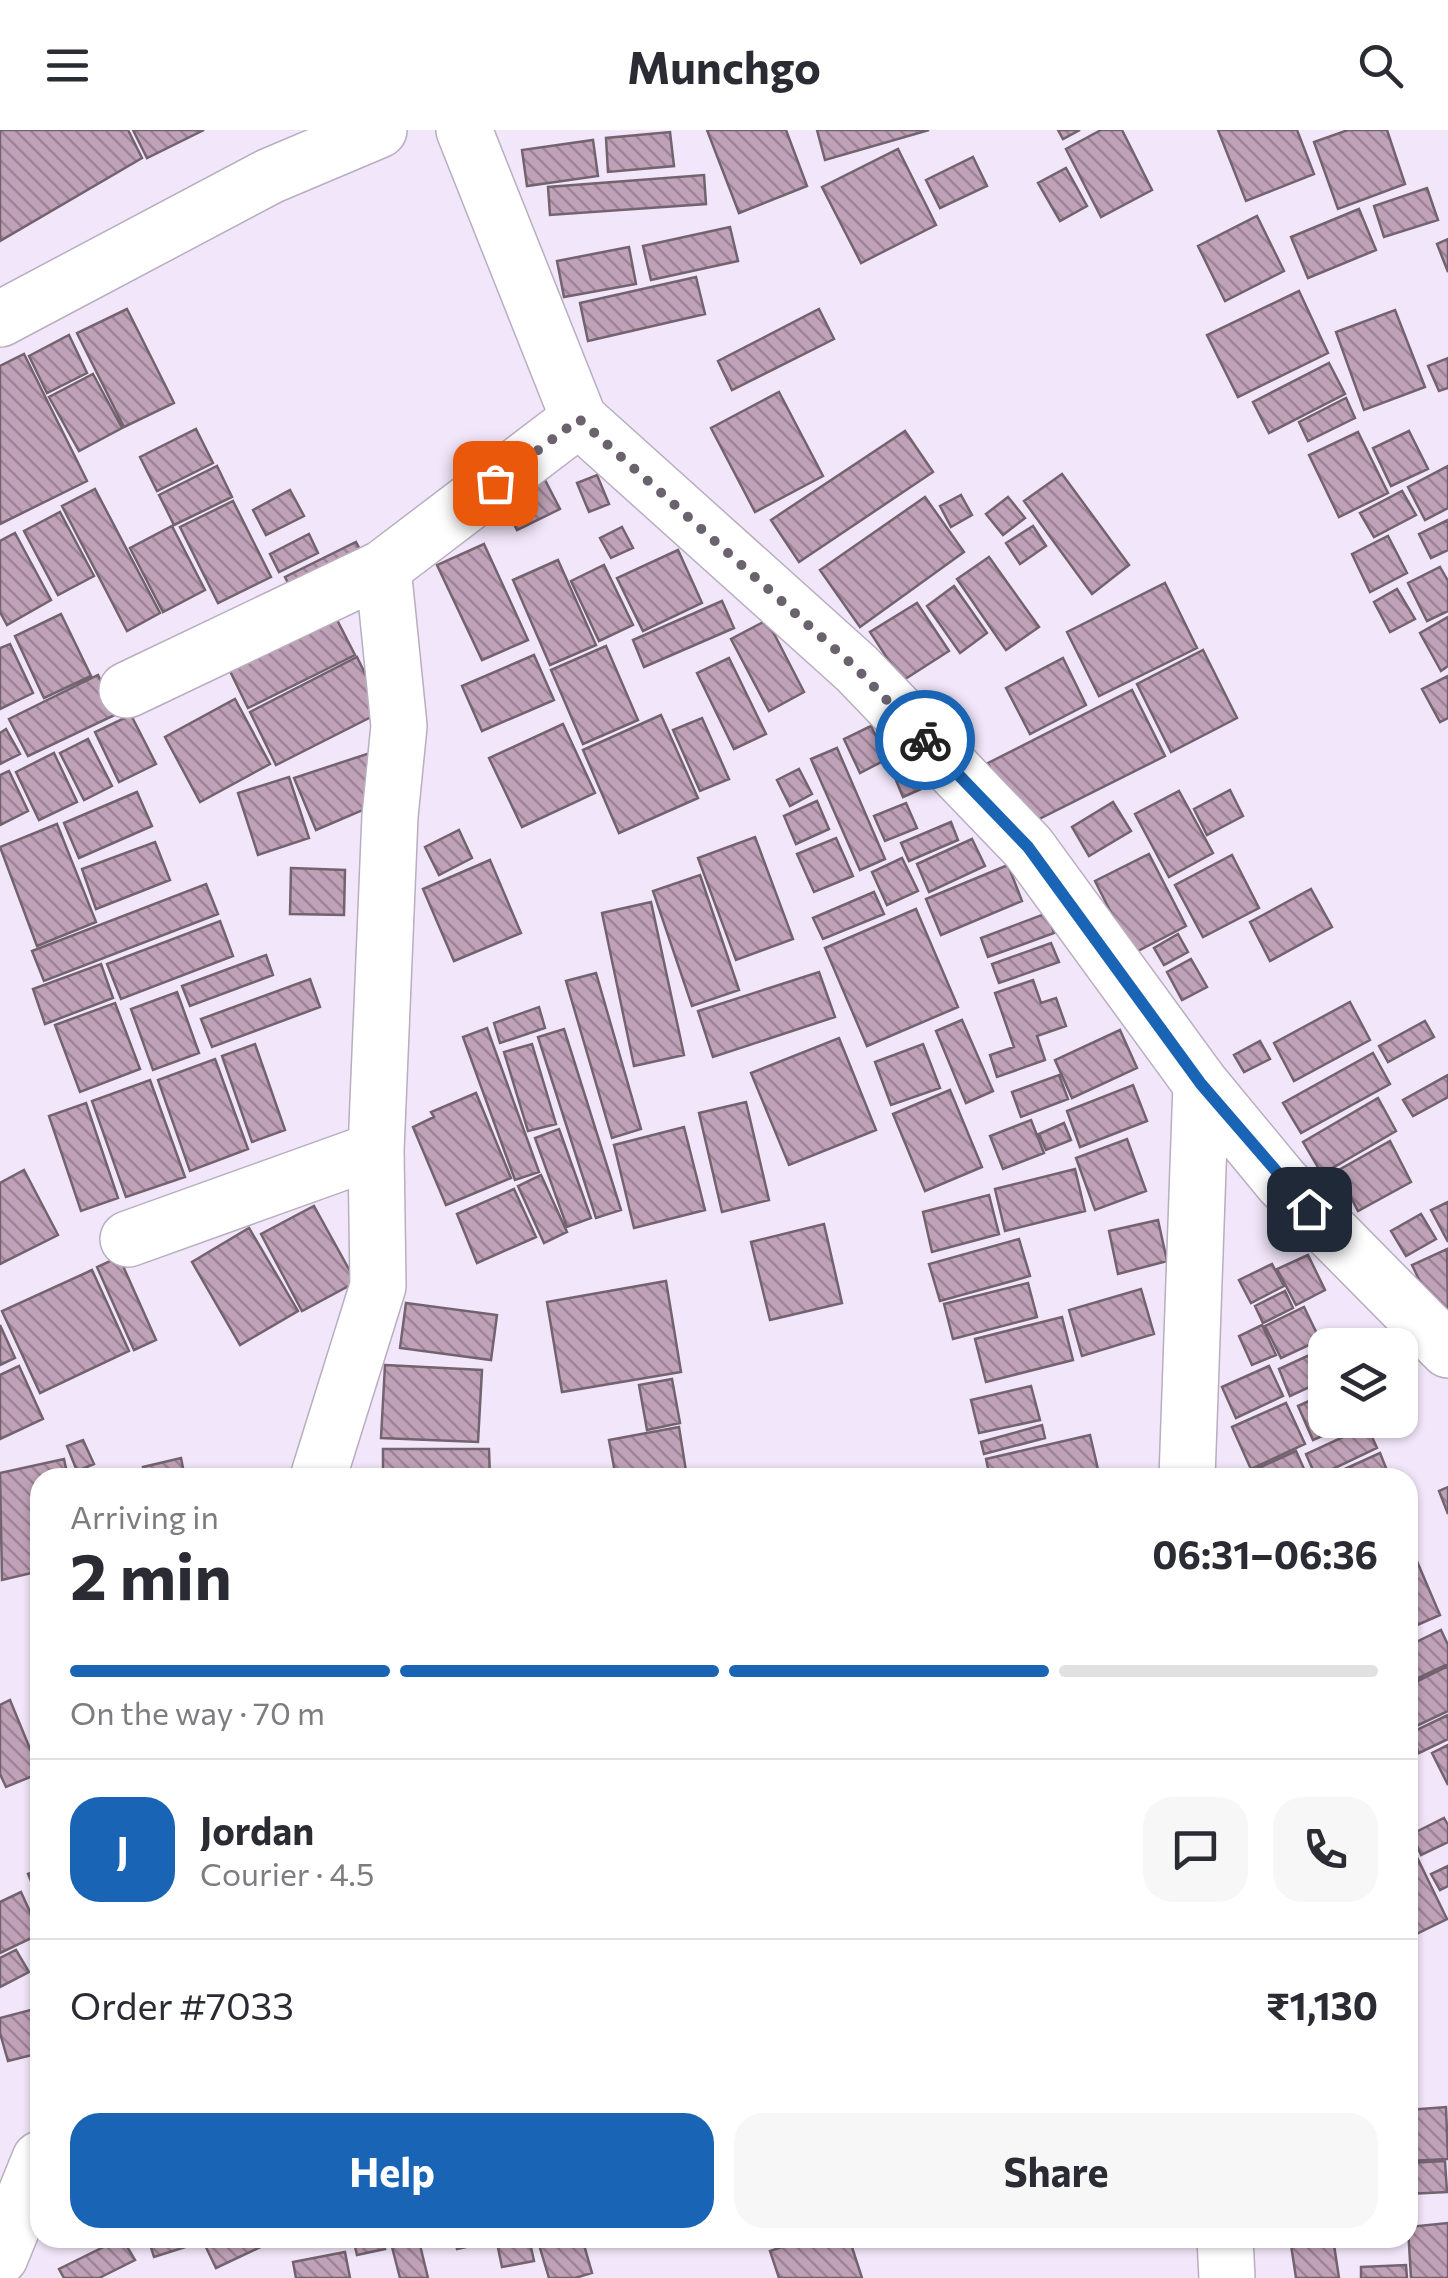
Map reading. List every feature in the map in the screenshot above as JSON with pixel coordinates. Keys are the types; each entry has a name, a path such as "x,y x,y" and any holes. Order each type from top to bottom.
{"street":[{"path":"0,319 270,176 379,130"},
{"path":"464,130 579,419 856,668 1028,847 1201,1084 1282,1182 1446,1344"},
{"path":"128,690 382,568 579,419"},
{"path":"321,1468 378,1286 376,1150 390,816 398,726 382,568"},
{"path":"1187,1468 1201,1084"},
{"path":"128,1240 376,1150"},
{"path":"0,2258 30,2184"},
{"path":"1226,2248 1227,2278"}],"building":[{"path":"0,130 128,130 142,158 0,241"},
{"path":"133,130 204,130 147,158"},
{"path":"707,130 786,130 807,186 739,213"},
{"path":"817,130 929,130 825,160"},
{"path":"1058,130 1080,130 1063,139"},
{"path":"1101,130 1122,130 1152,190 1101,217 1066,149"},
{"path":"1218,130 1297,130 1314,174 1246,201"},
{"path":"1348,130 1387,130 1405,184 1338,209 1314,142"},
{"path":"670,132 674,166 608,172 606,138"},
{"path":"593,140 598,176 527,186 522,150"},
{"path":"898,149 936,225 861,263 822,187"},
{"path":"973,157 987,186 940,208 926,180"},
{"path":"1066,168 1087,206 1060,221 1038,183"},
{"path":"704,175 706,204 550,215 548,187"},
{"path":"1427,188 1438,220 1384,237 1374,206"},
{"path":"1359,209 1376,250 1308,278 1291,237"},
{"path":"1257,216 1284,271 1225,301 1198,246"},
{"path":"730,227 738,261 651,280 643,246"},
{"path":"1448,239 1448,272 1437,244"},
{"path":"629,247 636,284 564,297 557,261"},
{"path":"696,277 705,314 588,341 580,303"},
{"path":"1299,291 1328,353 1238,397 1207,335"},
{"path":"127,309 174,403 124,427 77,333"},
{"path":"819,309 834,339 732,390 718,361"},
{"path":"1395,310 1425,387 1364,410 1336,332"},
{"path":"69,335 87,373 47,393 29,356"},
{"path":"24,354 87,481 0,524 0,366"},
{"path":"1448,358 1448,388 1439,391 1428,366"},
{"path":"1329,363 1345,394 1269,433 1253,402"},
{"path":"93,374 122,428 79,451 49,397"},
{"path":"779,392 823,476 755,512 711,428"},
{"path":"1346,398 1355,418 1308,441 1299,422"},
{"path":"196,429 213,463 157,491 140,457"},
{"path":"905,431 933,472 799,562 771,520"},
{"path":"1409,431 1428,469 1391,486 1373,448"},
{"path":"1358,432 1388,493 1339,517 1309,455"},
{"path":"217,466 232,497 174,525 159,495"},
{"path":"1448,466 1448,508 1425,520 1408,487"},
{"path":"1062,474 1129,565 1092,594 1024,501"},
{"path":"597,475 609,504 589,512 577,483"},
{"path":"545,480 560,509 517,530 503,502"},
{"path":"95,489 160,613 127,631 62,506"},
{"path":"290,490 304,516 266,535 253,510"},
{"path":"1402,491 1416,515 1374,537 1360,513"},
{"path":"961,495 972,515 951,527 940,506"},
{"path":"925,497 964,552 860,627 820,570"},
{"path":"1008,497 1025,518 1003,535 986,514"},
{"path":"233,501 271,577 218,603 180,527"},
{"path":"60,512 94,576 58,595 24,531"},
{"path":"1448,520 1448,550 1431,558 1419,534"},
{"path":"172,526 205,590 163,612 130,548"},
{"path":"1033,526 1046,546 1020,564 1006,543"},
{"path":"622,527 633,548 611,558 600,538"},
{"path":"15,533 51,600 7,625 0,612 0,541"},
{"path":"309,534 318,553 279,572 270,554"},
{"path":"1388,536 1407,573 1370,592 1352,554"},
{"path":"356,542 366,561 295,597 285,577"},
{"path":"484,544 528,640 482,660 437,565"},
{"path":"678,550 702,603 643,631 617,578"},
{"path":"989,557 1039,627 1006,650 957,579"},
{"path":"558,560 596,645 550,665 513,580"},
{"path":"604,565 633,625 599,641 571,581"},
{"path":"1440,567 1448,581 1448,611 1427,621 1408,583"},
{"path":"1165,583 1197,648 1099,696 1067,632"},
{"path":"954,586 987,633 960,653 927,606"},
{"path":"1397,589 1415,619 1390,632 1374,602"},
{"path":"722,601 734,628 644,667 633,640"},
{"path":"917,603 949,651 902,681 870,632"},
{"path":"61,614 91,676 44,698 15,636"},
{"path":"335,616 355,655 248,708 229,669"},
{"path":"1448,617 1448,666 1441,671 1420,633"},
{"path":"767,620 804,692 769,711 731,639"},
{"path":"10,644 33,693 0,709 0,648"},
{"path":"606,646 638,720 583,744 551,670"},
{"path":"1203,650 1237,718 1171,752 1137,684"},
{"path":"534,655 554,700 482,731 462,686"},
{"path":"357,657 383,711 276,765 250,712"},
{"path":"729,658 766,734 734,749 697,673"},
{"path":"1063,658 1086,705 1030,734 1006,688"},
{"path":"98,675 117,714 28,756 9,719"},
{"path":"1448,676 1448,718 1440,722 1422,689"},
{"path":"1132,690 1165,756 1021,828 988,763"},
{"path":"235,699 270,764 200,802 165,737"},
{"path":"131,715 156,764 119,782 95,732"},
{"path":"661,715 698,798 619,833 583,750"},
{"path":"702,718 729,779 700,791 673,730"},
{"path":"563,724 595,793 522,827 489,758"},
{"path":"871,726 887,759 860,773 844,739"},
{"path":"6,729 20,754 0,764 0,733"},
{"path":"88,739 112,786 84,800 60,753"},
{"path":"837,748 885,859 860,870 811,759"},
{"path":"54,753 77,802 39,820 16,772"},
{"path":"370,753 363,810 316,830 294,778"},
{"path":"911,766 921,789 903,797 893,773"},
{"path":"799,769 812,794 790,806 777,780"},
{"path":"9,771 28,811 0,825 0,775"},
{"path":"289,777 309,838 258,855 238,793"},
{"path":"1230,790 1243,816 1207,835 1194,809"},
{"path":"1179,791 1213,853 1169,877 1135,814"},
{"path":"137,792 152,826 79,858 64,823"},
{"path":"817,801 829,829 796,844 784,816"},
{"path":"1113,802 1131,831 1089,856 1072,827"},
{"path":"906,803 917,828 885,841 874,816"},
{"path":"951,822 958,840 909,861 901,843"},
{"path":"57,824 96,922 37,946 0,847"},
{"path":"459,830 472,858 439,875 425,847"},
{"path":"755,837 793,939 736,960 698,858"},
{"path":"836,838 853,876 814,892 797,854"},
{"path":"972,839 985,866 929,892 917,864"},
{"path":"155,842 170,880 96,909 82,869"},
{"path":"1149,854 1186,926 1132,954 1095,881"},
{"path":"1232,855 1259,908 1203,937 1175,885"},
{"path":"902,858 918,891 887,905 872,872"},
{"path":"490,860 521,933 454,961 423,889"},
{"path":"1008,865 1022,901 941,935 926,899"},
{"path":"291,868 345,870 344,915 290,914"},
{"path":"700,875 739,990 692,1006 653,891"},
{"path":"206,884 218,914 44,981 32,951"},
{"path":"1311,889 1332,927 1270,961 1250,922"},
{"path":"874,892 884,914 823,939 813,918"},
{"path":"651,902 684,1055 634,1066 602,913"},
{"path":"916,909 958,1007 867,1046 825,948"},
{"path":"1047,913 1054,933 988,957 981,938"},
{"path":"220,921 233,956 121,999 107,964"},
{"path":"1178,934 1188,952 1164,965 1154,948"},
{"path":"1051,943 1059,962 999,983 992,964"},
{"path":"266,955 273,975 190,1006 182,986"},
{"path":"1191,959 1207,987 1182,1000 1167,972"},
{"path":"101,964 113,998 45,1024 33,989"},
{"path":"819,972 835,1017 713,1057 698,1011"},
{"path":"596,973 641,1129 612,1138 566,981"},
{"path":"310,979 320,1007 212,1047 201,1019"},
{"path":"1033,980 1041,1003 1056,998 1066,1026 1037,1036 1045,1060 997,1077 990,1055 1014,1047 995,993"},
{"path":"177,992 199,1053 153,1070 131,1009"},
{"path":"1350,1002 1370,1040 1294,1081 1274,1043"},
{"path":"115,1003 140,1069 80,1092 55,1025"},
{"path":"539,1007 545,1028 500,1043 494,1023"},
{"path":"962,1020 993,1091 966,1103 936,1031"},
{"path":"1425,1021 1434,1037 1388,1062 1379,1046"},
{"path":"487,1028 539,1172 515,1180 463,1037"},
{"path":"564,1029 621,1210 596,1218 538,1037"},
{"path":"1120,1030 1137,1068 1072,1098 1055,1060"},
{"path":"839,1038 876,1130 789,1165 751,1073"},
{"path":"1260,1041 1270,1059 1244,1072 1234,1055"},
{"path":"255,1044 285,1130 252,1142 222,1056"},
{"path":"532,1044 556,1124 528,1131 504,1052"},
{"path":"923,1044 940,1088 891,1105 875,1062"},
{"path":"1373,1053 1390,1084 1301,1133 1283,1103"},
{"path":"215,1059 248,1149 190,1171 158,1080"},
{"path":"1059,1075 1068,1099 1021,1117 1012,1092"},
{"path":"1448,1075 1448,1097 1413,1116 1403,1100"},
{"path":"150,1080 185,1177 126,1197 92,1101"},
{"path":"1133,1085 1147,1121 1080,1147 1067,1111"},
{"path":"950,1090 982,1167 925,1191 893,1114"},
{"path":"476,1093 511,1178 446,1205 413,1127 434,1117 431,1112"},
{"path":"1378,1098 1396,1131 1322,1174 1303,1142"},
{"path":"746,1102 769,1200 722,1212 699,1113"},
{"path":"86,1103 118,1198 81,1211 49,1116"},
{"path":"1031,1120 1044,1153 1003,1169 990,1136"},
{"path":"1064,1123 1071,1140 1046,1150 1039,1134"},
{"path":"684,1127 705,1210 634,1228 614,1145"},
{"path":"559,1129 591,1218 567,1227 535,1138"},
{"path":"1127,1139 1146,1191 1095,1210 1076,1158"},
{"path":"1390,1141 1411,1182 1358,1211 1337,1171"},
{"path":"1075,1169 1085,1211 1005,1231 995,1189"},
{"path":"24,1170 58,1235 0,1264 0,1183"},
{"path":"541,1175 567,1232 544,1243 518,1186"},
{"path":"514,1189 536,1237 477,1263 457,1214"},
{"path":"989,1195 999,1234 932,1252 923,1212"},
{"path":"1448,1202 1448,1242 1431,1210"},
{"path":"314,1206 356,1282 302,1311 261,1234"},
{"path":"1421,1214 1436,1239 1406,1256 1391,1231"},
{"path":"1158,1220 1167,1261 1118,1274 1109,1231"},
{"path":"824,1224 842,1303 770,1320 751,1242"},
{"path":"249,1228 298,1311 240,1345 192,1262"},
{"path":"1019,1239 1030,1276 940,1301 929,1264"},
{"path":"1447,1249 1448,1317 1439,1321 1412,1265"},
{"path":"1308,1255 1325,1290 1296,1305 1277,1269"},
{"path":"119,1257 156,1340 134,1350 97,1267"},
{"path":"1272,1264 1284,1286 1251,1303 1239,1280"},
{"path":"92,1270 129,1351 40,1393 2,1311"},
{"path":"666,1281 681,1372 562,1392 547,1302"},
{"path":"1028,1283 1037,1317 953,1339 944,1304"},
{"path":"1141,1289 1154,1334 1082,1356 1069,1310"},
{"path":"1285,1291 1293,1308 1263,1323 1255,1306"},
{"path":"406,1303 497,1315 491,1360 400,1348"},
{"path":"1304,1307 1314,1328 1308,1328 1308,1346 1281,1358 1265,1326"},
{"path":"1062,1317 1073,1360 986,1382 975,1339"},
{"path":"0,1325 15,1358 0,1365"},
{"path":"1262,1325 1276,1355 1252,1365 1239,1336"},
{"path":"1308,1356 1308,1388 1290,1396 1279,1369"},
{"path":"385,1365 482,1370 478,1442 381,1438"},
{"path":"19,1366 43,1419 0,1439 0,1375"},
{"path":"1269,1366 1283,1396 1236,1418 1222,1387"},
{"path":"672,1379 680,1423 647,1430 639,1385"},
{"path":"1031,1386 1040,1420 979,1433 971,1400"},
{"path":"1308,1402 1308,1429 1298,1406"},
{"path":"1286,1403 1305,1444 1251,1468 1232,1427"},
{"path":"1042,1425 1045,1438 984,1454 981,1442"},
{"path":"679,1427 686,1468 614,1468 609,1440"},
{"path":"1090,1435 1098,1468 988,1468 986,1459"},
{"path":"1341,1438 1372,1438 1377,1448 1335,1468 1312,1468 1306,1454"},
{"path":"83,1440 94,1464 76,1468 67,1446"},
{"path":"383,1449 489,1449 490,1468 383,1468"},
{"path":"1296,1451 1304,1468 1258,1468"},
{"path":"1380,1453 1386,1468 1347,1468"},
{"path":"181,1458 183,1468 143,1468"},
{"path":"64,1459 66,1468 30,1468 30,1573 2,1580 0,1473"},
{"path":"1448,1487 1448,1514 1439,1491"},
{"path":"1418,1564 1440,1615 1418,1625"},
{"path":"1441,1630 1448,1645 1448,1664 1418,1678 1418,1641"},
{"path":"1448,1666 1448,1711 1418,1725 1418,1681"},
{"path":"10,1700 30,1749 30,1777 6,1787 0,1774 0,1705"},
{"path":"1448,1715 1448,1739 1419,1753 1418,1729"},
{"path":"1448,1745 1448,1785 1432,1753"},
{"path":"1444,1818 1448,1842 1421,1855 1418,1831"},
{"path":"1418,1859 1447,1919 1418,1933"},
{"path":"1448,1866 1448,1886 1440,1890 1431,1874"},
{"path":"21,1892 30,1912 30,1939 0,1953 0,1902"},
{"path":"16,1950 29,1972 0,1987 0,1958"},
{"path":"30,2010 30,2056 8,2061 0,2018"},
{"path":"1446,2107 1448,2159 1418,2160 1418,2109"},
{"path":"1445,2161 1447,2192 1418,2193 1418,2162"},
{"path":"1448,2223 1448,2278 1411,2278 1409,2248 1418,2248 1418,2226"},
{"path":"102,2248 128,2248 135,2260 99,2278 64,2278 59,2269"},
{"path":"151,2248 182,2248 154,2257"},
{"path":"206,2248 258,2248 216,2268"},
{"path":"355,2248 385,2249 357,2255"},
{"path":"392,2248 421,2248 428,2278 400,2278"},
{"path":"498,2248 531,2248 534,2261 502,2267"},
{"path":"540,2248 585,2248 592,2273 575,2278 549,2278"},
{"path":"852,2248 862,2278 779,2278 770,2251"},
{"path":"1292,2248 1334,2248 1339,2278 1296,2278"},
{"path":"345,2252 350,2278 296,2278 293,2262"},
{"path":"1406,2265 1407,2278 1361,2278 1361,2267"}],"way so far":[{"path":"495,483 579,419 856,668 925,740"}],"route":[{"path":"925,740 1028,847 1201,1084 1309,1209"}]}
